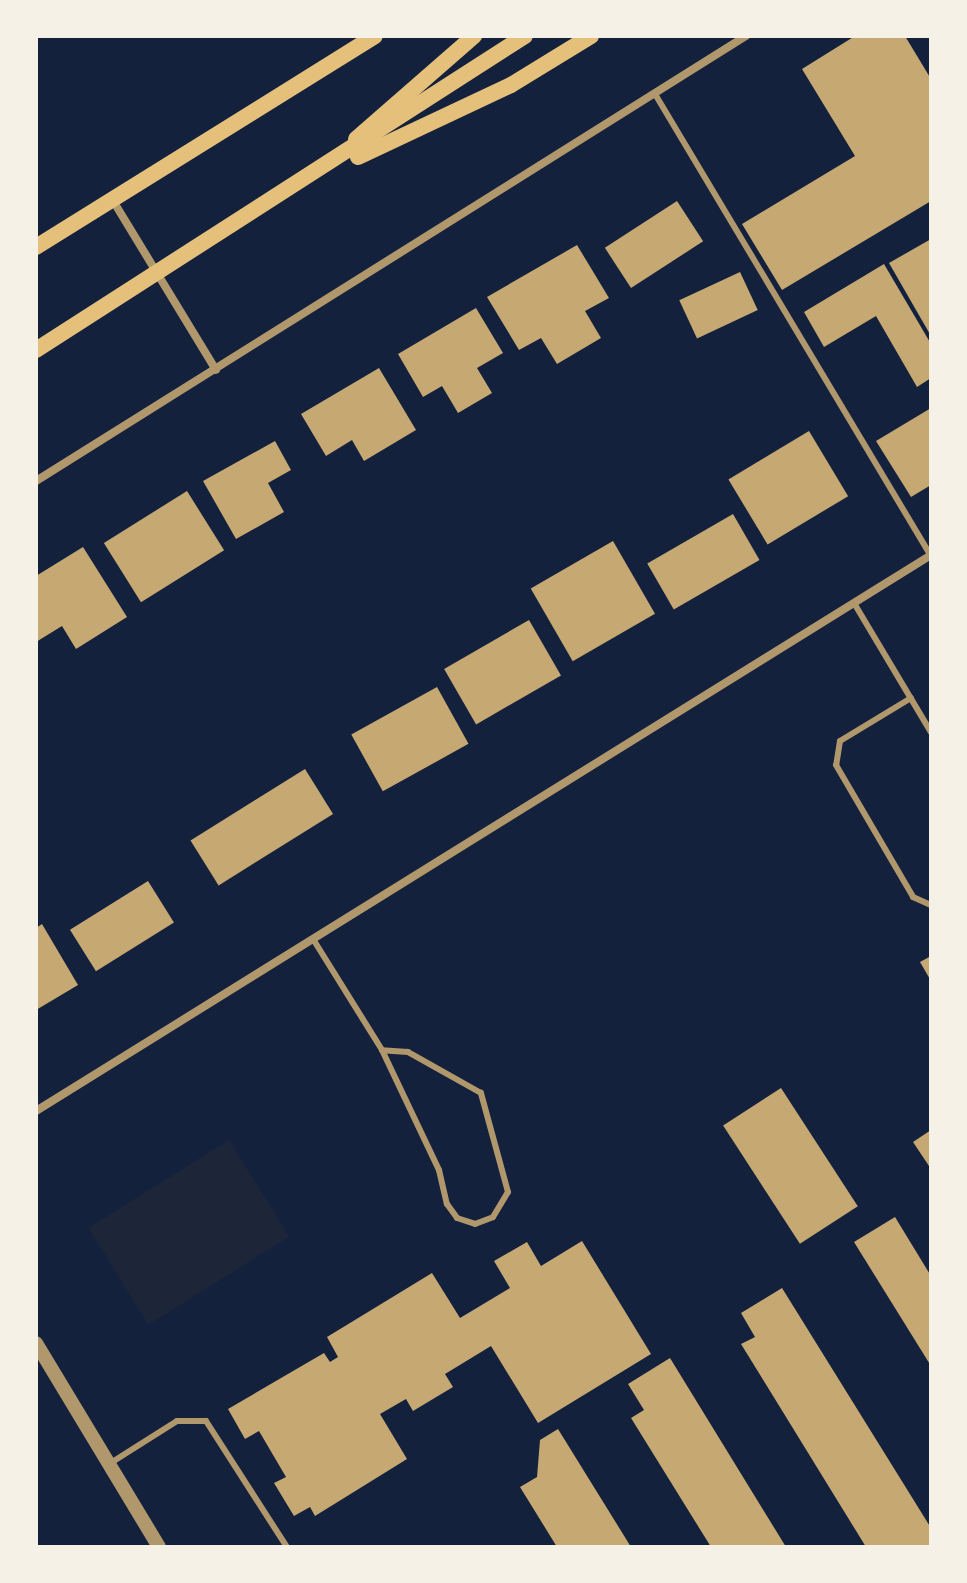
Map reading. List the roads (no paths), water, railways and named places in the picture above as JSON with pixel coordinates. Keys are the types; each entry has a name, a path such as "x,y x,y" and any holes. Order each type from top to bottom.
{"main road":[{"path":"36,247 375,36"},
{"path":"317,176 474,36"},
{"path":"36,350 317,176 525,36"},
{"path":"317,176 511,85 591,36"}],"street":[{"path":"36,481 746,36"},
{"path":"112,199 216,370"},
{"path":"36,1111 931,555"},
{"path":"36,1343 159,1547"}],"lane":[{"path":"655,94 931,555"},
{"path":"854,603 931,732"},
{"path":"911,698 840,741 836,765 913,897 931,905"},
{"path":"313,939 382,1050 439,1170 447,1204 457,1218 475,1224 493,1217 508,1192 481,1093 408,1052 382,1050"},
{"path":"109,1464 177,1421 206,1421 287,1547"}]}
